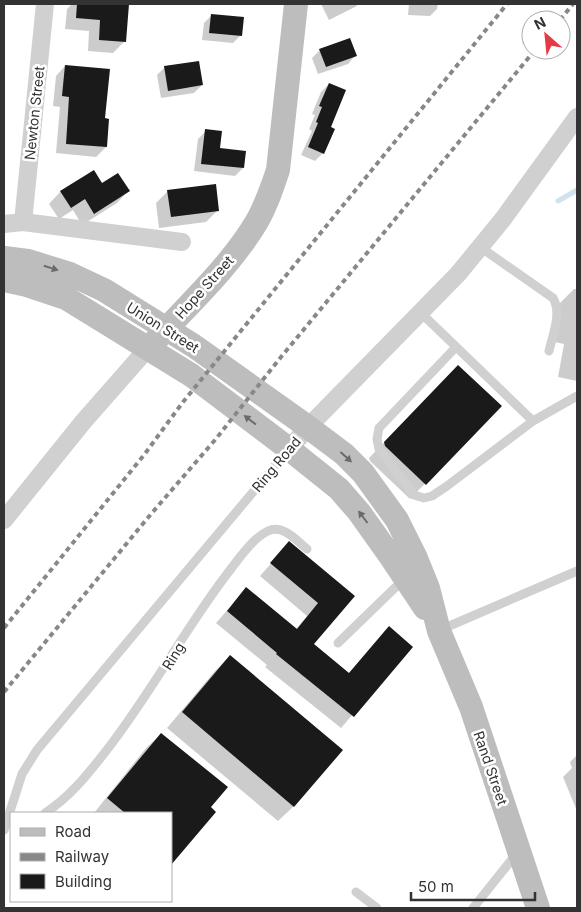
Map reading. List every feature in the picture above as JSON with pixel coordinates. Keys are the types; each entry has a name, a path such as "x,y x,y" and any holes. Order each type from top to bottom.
{"street":[{"name":"Newton Street","path":"23,222 45,4"},
{"name":"Hope Street","path":"4,520 83,422 244,242 257,222 270,196 278,170 296,4"},
{"name":"Ring Road","path":"289,449 308,427 421,313 480,247 503,219 577,117"},
{"path":"4,224 23,222 182,242"},
{"name":"Union Street","path":"4,258 28,261 70,274 104,290 166,328 308,427"},
{"name":"Union Street","path":"4,280 27,285 66,298 191,375 289,449"},
{"name":"Rand Street","path":"308,427 344,454 363,473 397,520 415,556 428,588 439,631 471,707 538,908"},
{"name":"Rand Street","path":"289,449 339,489 359,512 439,631"}],"lane":[{"path":"480,247 553,298 558,312 550,351"},
{"path":"421,313 533,421"},
{"path":"456,347 380,428 376,439 379,448 414,495 424,498 432,496 448,486 533,421 577,396"},
{"name":"Ring Road","path":"10,812 22,774 38,750 289,449"},
{"name":"Ring","path":"47,812 57,806 82,781 119,735 158,679 204,604 260,535 269,530 278,529 285,532 307,549"},
{"path":"439,631 577,571"},
{"path":"338,643 405,578"},
{"name":"Ring Road","path":"4,832 10,813"},
{"path":"473,908 519,851"},
{"path":"356,892 376,908"}],"building":[{"path":"77,4 129,4 126,42 99,40 100,20 76,18"},
{"path":"211,14 244,17 242,36 209,33"},
{"path":"350,38 357,56 326,67 319,49"},
{"path":"199,61 203,85 168,91 164,66"},
{"path":"65,65 110,69 105,118 109,119 107,147 66,144 69,97 62,96"},
{"path":"329,83 346,90 331,127 335,129 324,154 308,147 318,123 316,122 322,107 319,106"},
{"path":"205,129 222,131 220,148 246,151 244,168 201,164"},
{"path":"94,170 102,183 118,173 130,191 94,214 85,199 71,208 60,191"},
{"path":"216,184 219,211 171,217 167,190"},
{"path":"458,365 502,406 426,485 385,446 384,442"},
{"path":"289,541 355,596 314,644 349,673 389,626 413,647 354,717 276,654 227,611 246,587 297,629 318,603 270,563"},
{"path":"230,655 343,750 294,807 182,712"},
{"path":"161,733 228,787 211,807 216,812 172,864 172,812 124,812 107,798"}],"waterway":[{"path":"558,201 577,190"}],"railway":[{"path":"4,628 144,455 183,402 507,4"},
{"path":"568,10 573,4"},
{"path":"4,692 151,514 215,440 281,357 527,60"}]}
